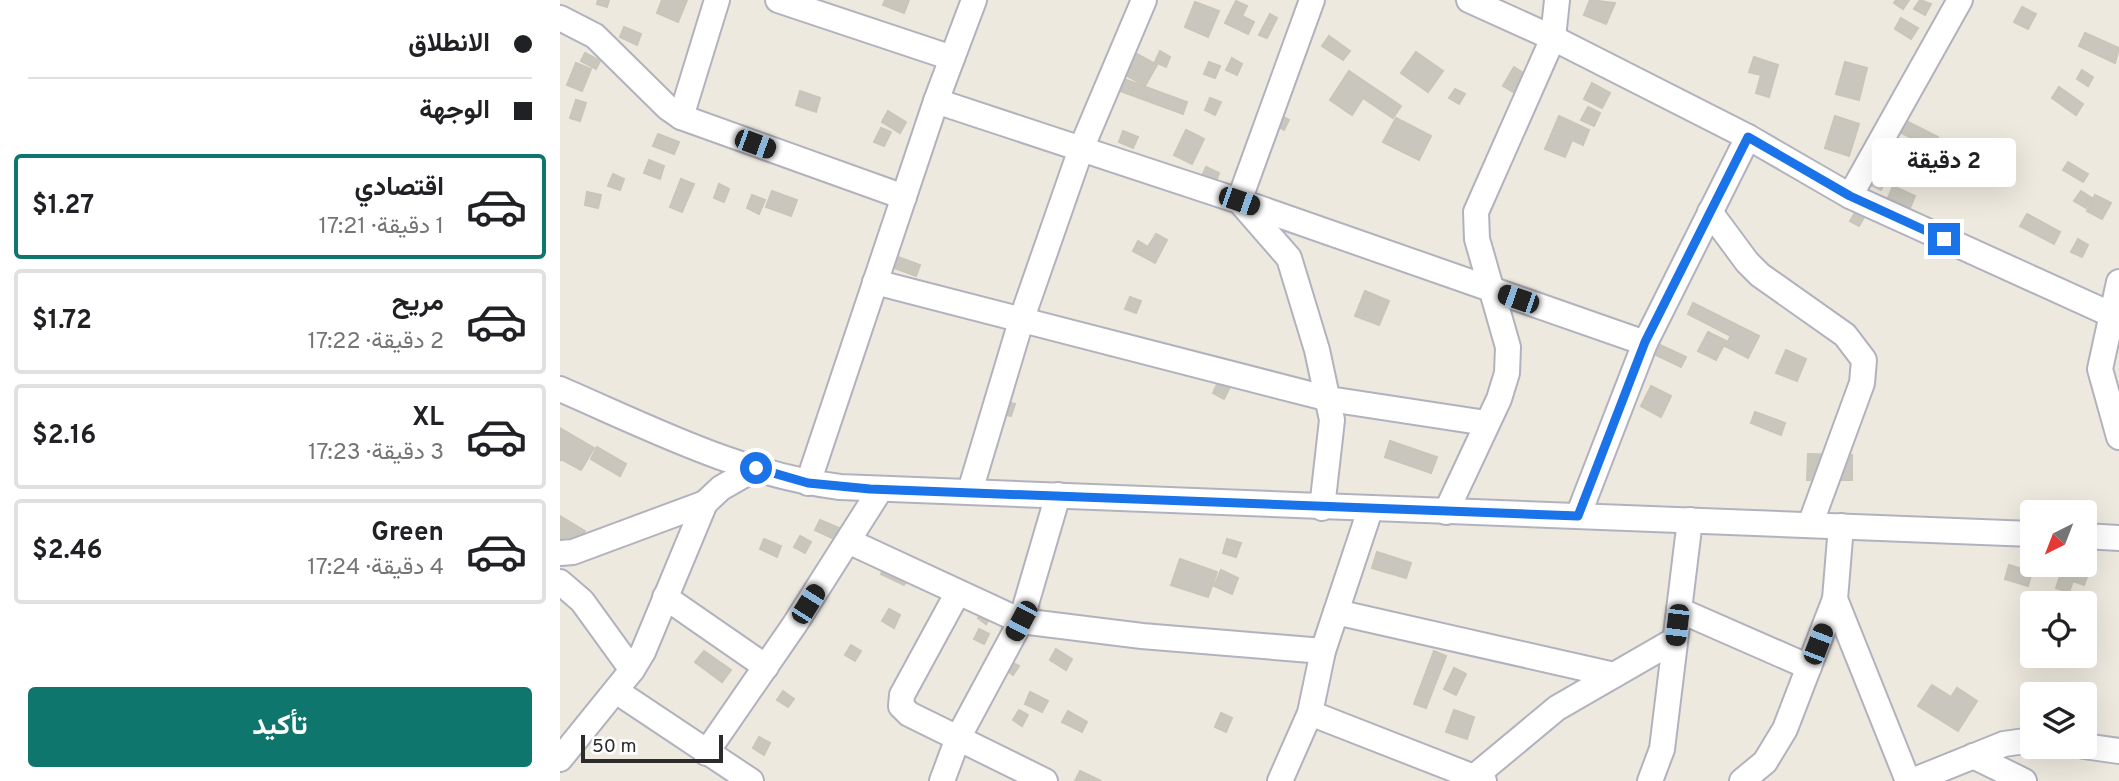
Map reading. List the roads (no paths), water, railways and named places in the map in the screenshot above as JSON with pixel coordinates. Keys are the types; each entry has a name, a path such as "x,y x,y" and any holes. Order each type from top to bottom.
{"street":[{"path":"681,117 715,0"},
{"path":"778,0 837,9 952,58"},
{"path":"808,483 936,101 974,0"},
{"path":"970,491 1022,317 1081,149 1144,0"},
{"path":"1239,201 1312,0"},
{"path":"1469,0 1553,38 1748,137 1850,196 2110,314"},
{"path":"1446,513 1499,399 1507,373 1508,347 1477,239 1476,212 1553,38 1557,0"},
{"path":"1850,196 1960,0"},
{"path":"560,18 596,36 668,108 681,117 904,197"},
{"path":"936,101 1239,201 1645,342"},
{"path":"1578,516 1645,342 1748,137"},
{"path":"1239,201 1289,258 1329,399 1332,420 1322,508"},
{"path":"1710,212 1747,262 1760,275 1845,335 1864,360 1862,383 1810,525"},
{"path":"874,282 1022,317 1329,399 1486,423"},
{"path":"2119,282 2100,369 2119,437"},
{"path":"560,389 687,444 808,483 880,489 1370,510 2020,533"},
{"path":"560,553 573,552 705,503 721,488 756,468"},
{"path":"706,752 766,667 880,489"},
{"path":"942,781 958,738 1021,621 1058,495"},
{"path":"560,759 632,670 705,503"},
{"path":"1280,781 1311,713 1323,651 1370,510"},
{"path":"1650,781 1662,749 1690,520"},
{"path":"1742,781 1765,762 1777,746 1809,667 1835,599 1841,526"},
{"path":"2097,537 2119,538"},
{"path":"848,541 957,594 1021,621 1142,636 1323,651"},
{"path":"560,582 582,601 632,670"},
{"path":"957,594 902,695 901,706 909,714 1045,781"},
{"path":"666,597 766,667"},
{"path":"1835,599 1910,781 2004,744 2020,742"},
{"path":"1679,610 1809,667"},
{"path":"1336,612 1614,675"},
{"path":"1311,713 1479,779 1557,708 1675,640"},
{"path":"616,691 751,781"},
{"path":"2097,748 2119,751"},
{"path":"1973,756 2024,781"}]}
